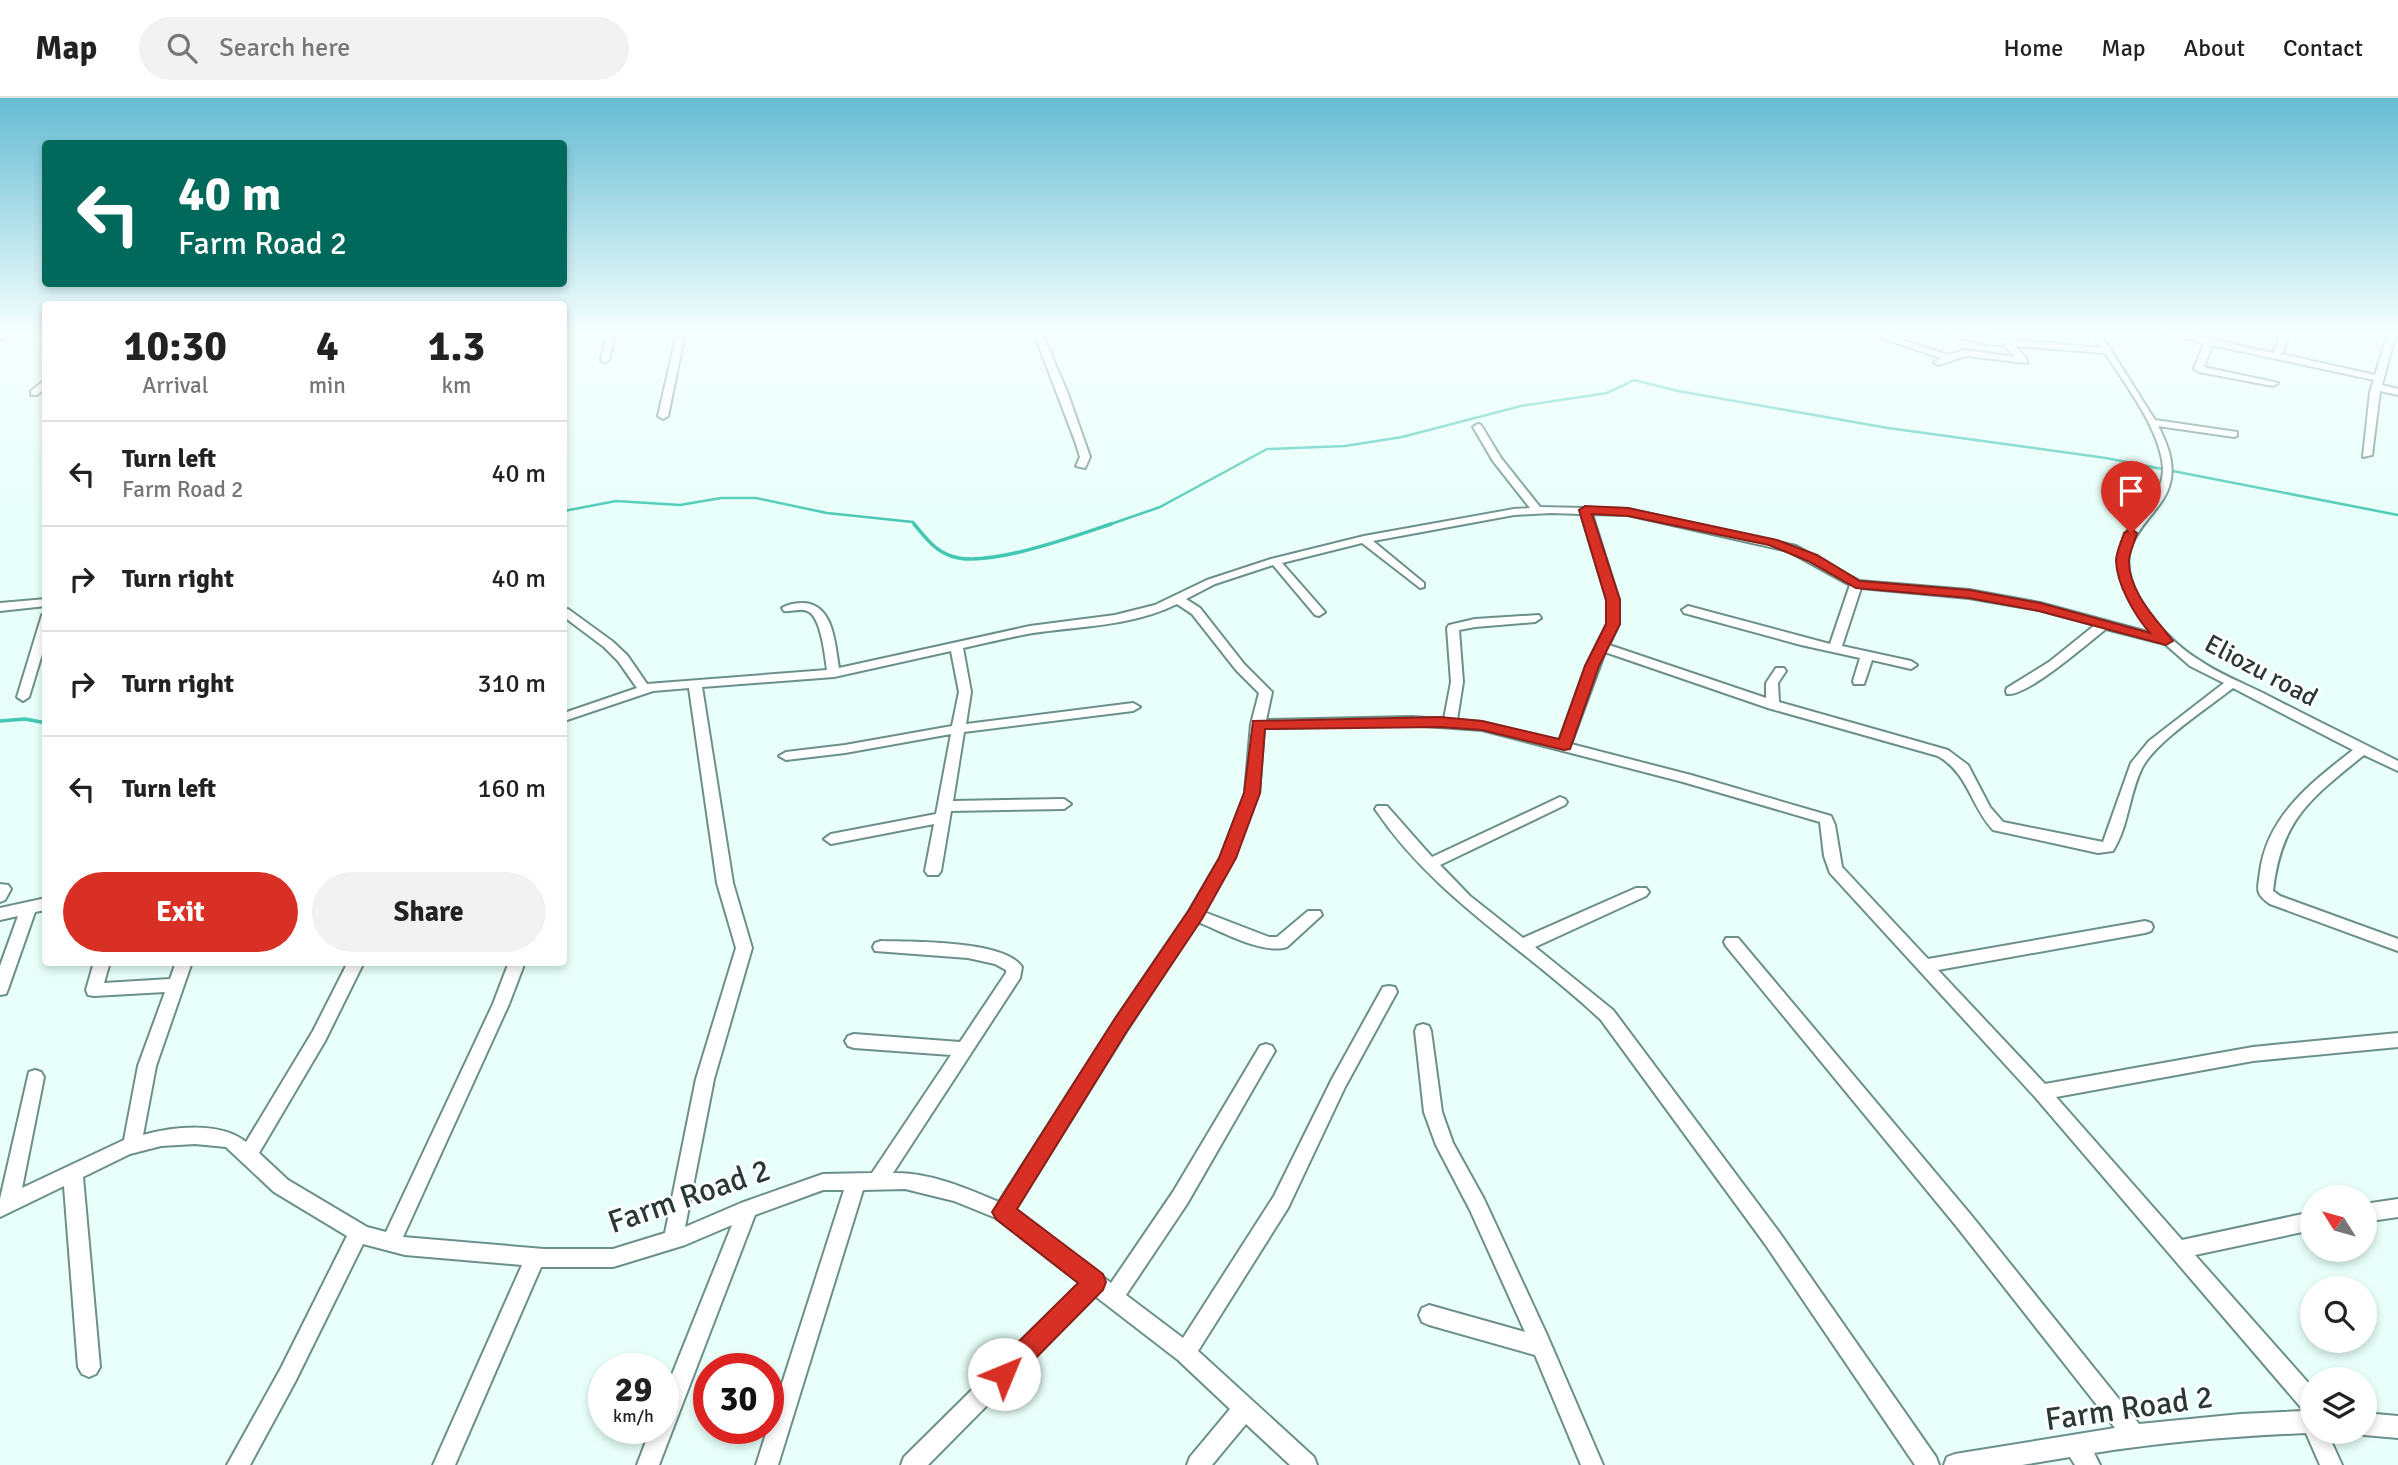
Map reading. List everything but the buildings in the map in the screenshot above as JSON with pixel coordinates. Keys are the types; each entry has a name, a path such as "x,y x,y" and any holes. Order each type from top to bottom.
{"street":[{"path":"663,416 667,397"},
{"path":"1066,397 1085,457 1081,466"},
{"path":"2136,397 2152,422 2234,434"},
{"path":"2367,455 2376,397"},
{"name":"Eliozu road","path":"2152,422 2166,450 2166,490 2131,533 2123,560 2128,584 2148,621 2166,641 2194,663 2398,767"},
{"path":"1478,427 1497,459 1536,510"},
{"path":"567,716 644,689 834,673 1030,631 1115,619 1179,600 1211,582 1275,561 1364,540 1536,510 1628,512 1772,542 1812,558 1856,584 1969,594 2040,607 2166,641"},
{"path":"1564,745 1592,666 1613,624 1613,600 1585,510"},
{"path":"1364,540 1420,585"},
{"path":"1275,561 1319,612"},
{"path":"1835,648 1856,584"},
{"path":"1003,1212 1121,1025 1195,915 1227,858 1252,793 1258,724 1266,692 1240,667 1196,611 1179,600"},
{"path":"0,607 42,602"},
{"path":"788,608 807,606 818,611 824,623 834,673"},
{"path":"1688,610 1911,665"},
{"path":"567,614 616,651 644,689"},
{"path":"1450,723 1457,682 1453,628 1475,623 1535,618"},
{"path":"2012,691 2053,665 2104,624"},
{"path":"23,697 42,632"},
{"path":"933,871 965,692 957,647"},
{"path":"1603,647 1773,705 1957,759 1969,774 1989,818 1998,826 2098,848 2108,847 2114,837 2136,766 2154,744 2232,683"},
{"path":"1859,681 1867,655"},
{"path":"1773,705 1772,683 1780,671"},
{"path":"673,1240 705,1079 744,948 725,883 695,683"},
{"path":"786,756 845,749 958,729 1133,707"},
{"path":"1258,724 1450,723 1482,726 1564,745 1826,819 1830,831 1829,854 1835,869 2040,1092 2300,1390"},
{"path":"2363,749 2308,793 2292,810 2279,831 2266,872 2265,894 2398,945"},
{"path":"1430,864 1560,802"},
{"path":"831,839 943,812 1063,804"},
{"path":"1382,809 1430,864 1475,909 1576,985 1607,1015 1772,1238 1928,1465"},
{"path":"1523,945 1641,892"},
{"path":"0,914 37,906"},
{"path":"0,989 37,906"},
{"path":"1195,915 1268,943 1281,943 1314,915"},
{"path":"1925,966 2146,927"},
{"path":"1732,942 1858,1097 1965,1221 2134,1435"},
{"path":"767,1465 868,1181 965,1049 1014,974 1014,967 1004,960 967,952 881,947"},
{"path":"101,966 94,990 176,985"},
{"path":"132,1145 147,1066 183,966"},
{"path":"248,1154 341,997 353,966"},
{"path":"391,1242 484,1042 515,966"},
{"path":"1185,1353 1281,1202 1338,1084 1389,992"},
{"path":"1423,1031 1433,1112 1445,1144 1477,1206 1542,1347 1592,1465"},
{"path":"854,1041 965,1049"},
{"path":"2040,1092 2253,1054 2398,1041"},
{"path":"1114,1296 1180,1198 1266,1051"},
{"path":"5,1206 35,1077"},
{"name":"Farm Road 2","path":"5,1206 132,1145 161,1138 195,1136 230,1140 281,1186 359,1232 391,1242 405,1246 535,1257 613,1258 673,1240 823,1182 905,1181 956,1193 1003,1212 1185,1353 1307,1465"},
{"path":"73,1175 89,1367"},
{"path":"2377,1211 2398,1208"},
{"path":"679,1385 748,1209"},
{"path":"2178,1250 2300,1224"},
{"path":"238,1465 288,1375 359,1232"},
{"path":"444,1465 535,1257"},
{"path":"912,1465 1095,1282"},
{"path":"1429,1315 1542,1347"},
{"path":"1198,1465 1245,1408"},
{"name":"Farm Road 2","path":"1955,1465 2134,1435 2300,1423"},
{"path":"2377,1425 2398,1427"},
{"path":"648,1465 656,1444"},
{"path":"2321,1444 2331,1465"},
{"path":"2074,1445 2090,1465"}],"waterway":[{"path":"1105,526 1160,507 1267,449 1345,446 1402,437 1521,406 1582,397"},
{"path":"1711,397 1888,428 2106,458 2398,515"},
{"path":"567,510 616,501 680,505 721,498 756,498 827,513 913,522 916,526"},
{"path":"914,524 930,543 940,550 966,559 1007,555 1111,524"},
{"path":"0,721 25,719 42,722"}],"route":[{"path":"1004,1374 1095,1282 1003,1212 1121,1025 1195,915 1227,858 1252,793 1258,724 1440,722 1482,726 1564,745 1592,666 1613,624 1613,600 1585,510 1628,512 1772,542 1792,548 1856,584 1969,594 2040,607 2166,641 2148,621 2128,584 2123,560 2131,533"}]}
